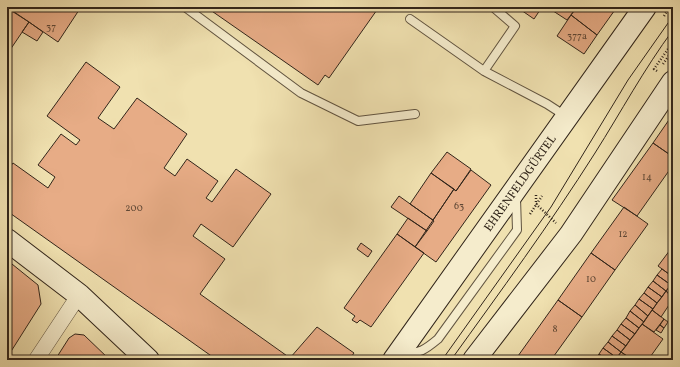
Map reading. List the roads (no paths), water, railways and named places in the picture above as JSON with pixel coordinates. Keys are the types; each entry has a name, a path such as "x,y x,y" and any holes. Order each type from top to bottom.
{"main road":[{"name":"EHRENFELDGÜRTEL","path":"402,357 515,191 645,7"},
{"path":"474,360 571,234 667,75"},
{"path":"7,240 79,295 148,360"}],"street":[{"path":"36,360 79,295"}],"lane":[{"path":"185,7 301,93 358,121 415,114"},
{"path":"484,71 515,26 494,7"},
{"path":"410,20 484,71 548,104 570,113"}],"tram line":[{"path":"442,360 551,207 628,80 673,16"},
{"path":"451,360 560,206 595,153 652,60 673,30"}]}
